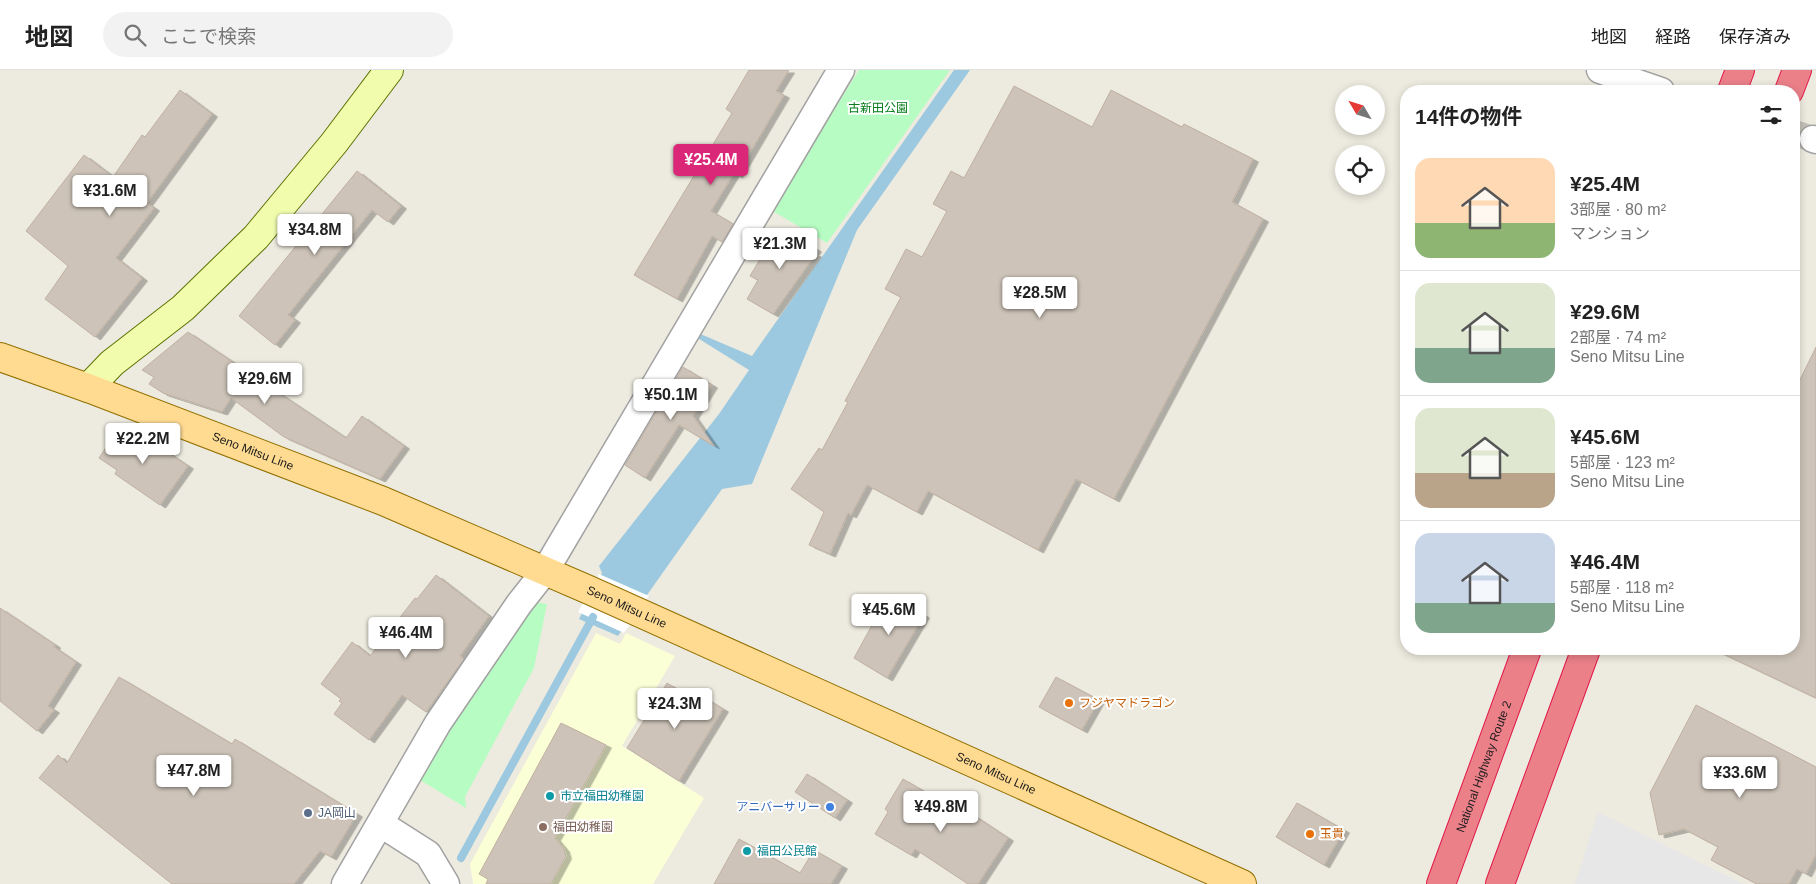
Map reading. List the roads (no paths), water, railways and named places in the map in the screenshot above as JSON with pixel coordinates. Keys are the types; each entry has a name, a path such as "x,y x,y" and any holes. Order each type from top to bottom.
{"highway":[{"path":"1734,85 1740,70"},
{"path":"1791,85 1797,70"},
{"name":"National Highway Route 2","path":"1441,884 1525,655"},
{"path":"1500,884 1584,655"}],"main road":[{"name":"Seno Mitsu Line","path":"0,357 88,388 383,501 590,590 1242,884"}],"street":[{"path":"88,388 112,363 183,308 256,238 334,143 389,70"},
{"path":"345,884 438,723 519,604 545,571 841,70"},
{"path":"1600,70 1644,85"},
{"path":"380,824 428,854 446,884"}],"water":[{"path":"954,70 970,70 857,230 752,484 722,489 618,636 579,619 602,573 599,566 719,414 749,370 696,337 698,333 752,356"}],"waterway":[{"path":"461,858 593,617"}],"tunnel":[{"path":"1800,135 1813,139"}],"place":[{"name":"フジヤマドラゴン","path":"1069,703"},
{"name":"市立福田幼稚園","path":"550,796"},
{"name":"アニバーサリー","path":"830,807"},
{"name":"JA岡山","path":"308,813"},
{"name":"福田幼稚園","path":"543,827"},
{"name":"玉貴","path":"1310,834"},
{"name":"福田公民館","path":"747,851"}],"park label":[{"name":"古新田公園","path":"878,108"}]}
